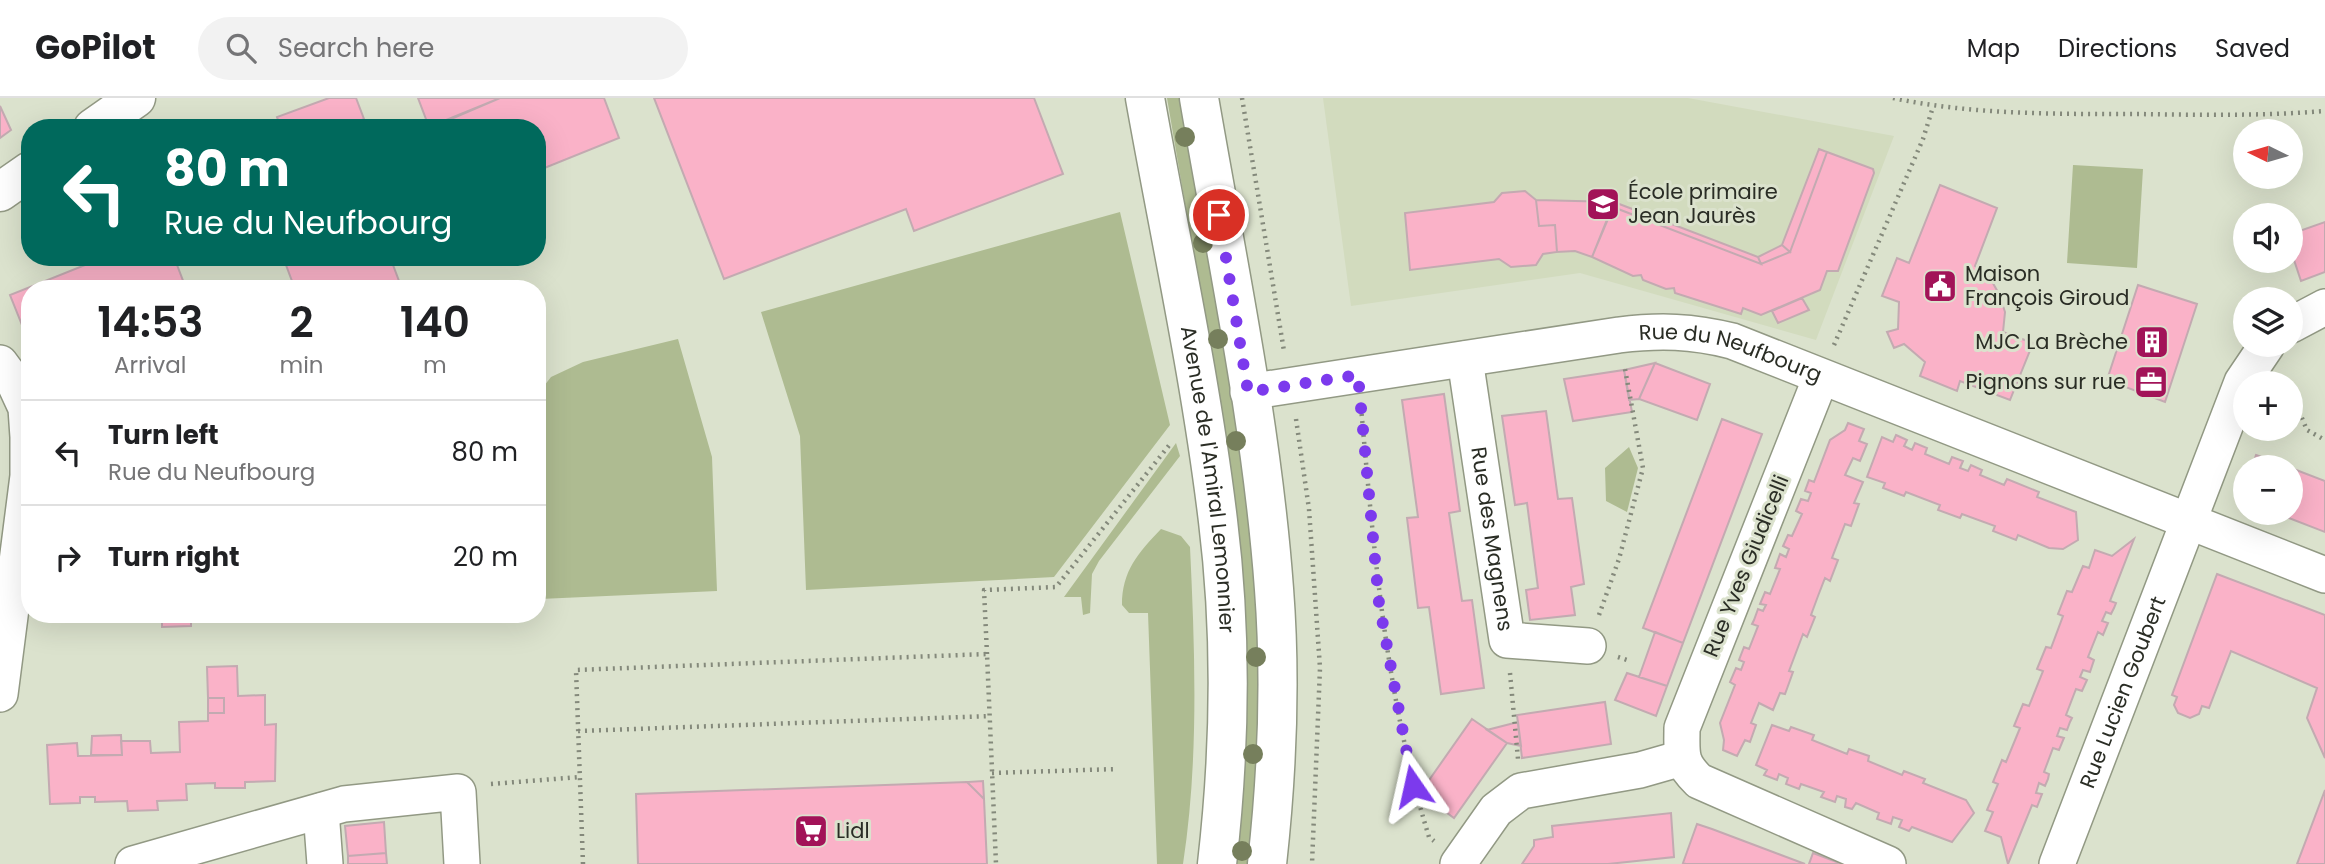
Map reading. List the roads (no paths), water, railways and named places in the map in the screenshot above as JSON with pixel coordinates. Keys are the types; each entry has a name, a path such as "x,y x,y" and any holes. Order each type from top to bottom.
{"main road":[{"path":"106,119 136,98"},
{"name":"Avenue de l'Amiral Lemonnier","path":"1145,98 1219,523 1225,597 1227,781 1217,864"},
{"path":"1199,98 1261,466 1275,592 1275,792 1267,864"},
{"path":"0,192 21,177"}],"street":[{"path":"2303,319 2325,307"},
{"name":"Rue du Neufbourg","path":"1248,392 1658,330 1707,335 1731,341 2325,575"},
{"name":"Rue Lucien Goubert","path":"2057,864 2242,382 2259,357"},
{"name":"Rue des Magnens","path":"1465,359 1507,640 1588,646"},
{"path":"0,363 21,397"},
{"name":"Rue Yves Giudicelli","path":"1682,758 1682,728 1821,377"},
{"path":"0,694 21,530"},
{"path":"1459,863 1496,810 1521,791 1640,770 1682,758 1686,769 1699,781 1888,864"},
{"path":"134,864 358,802 458,792 462,864"},
{"path":"321,811 325,864"}],"place":[{"name":"École primaire Jean Jaurès","path":"1603,204"},
{"name":"Maison François Giroud","path":"1940,286"},
{"name":"MJC La Brèche","path":"2152,342"},
{"name":"Pignons sur rue","path":"2151,382"},
{"name":"Lidl","path":"811,831"}]}
